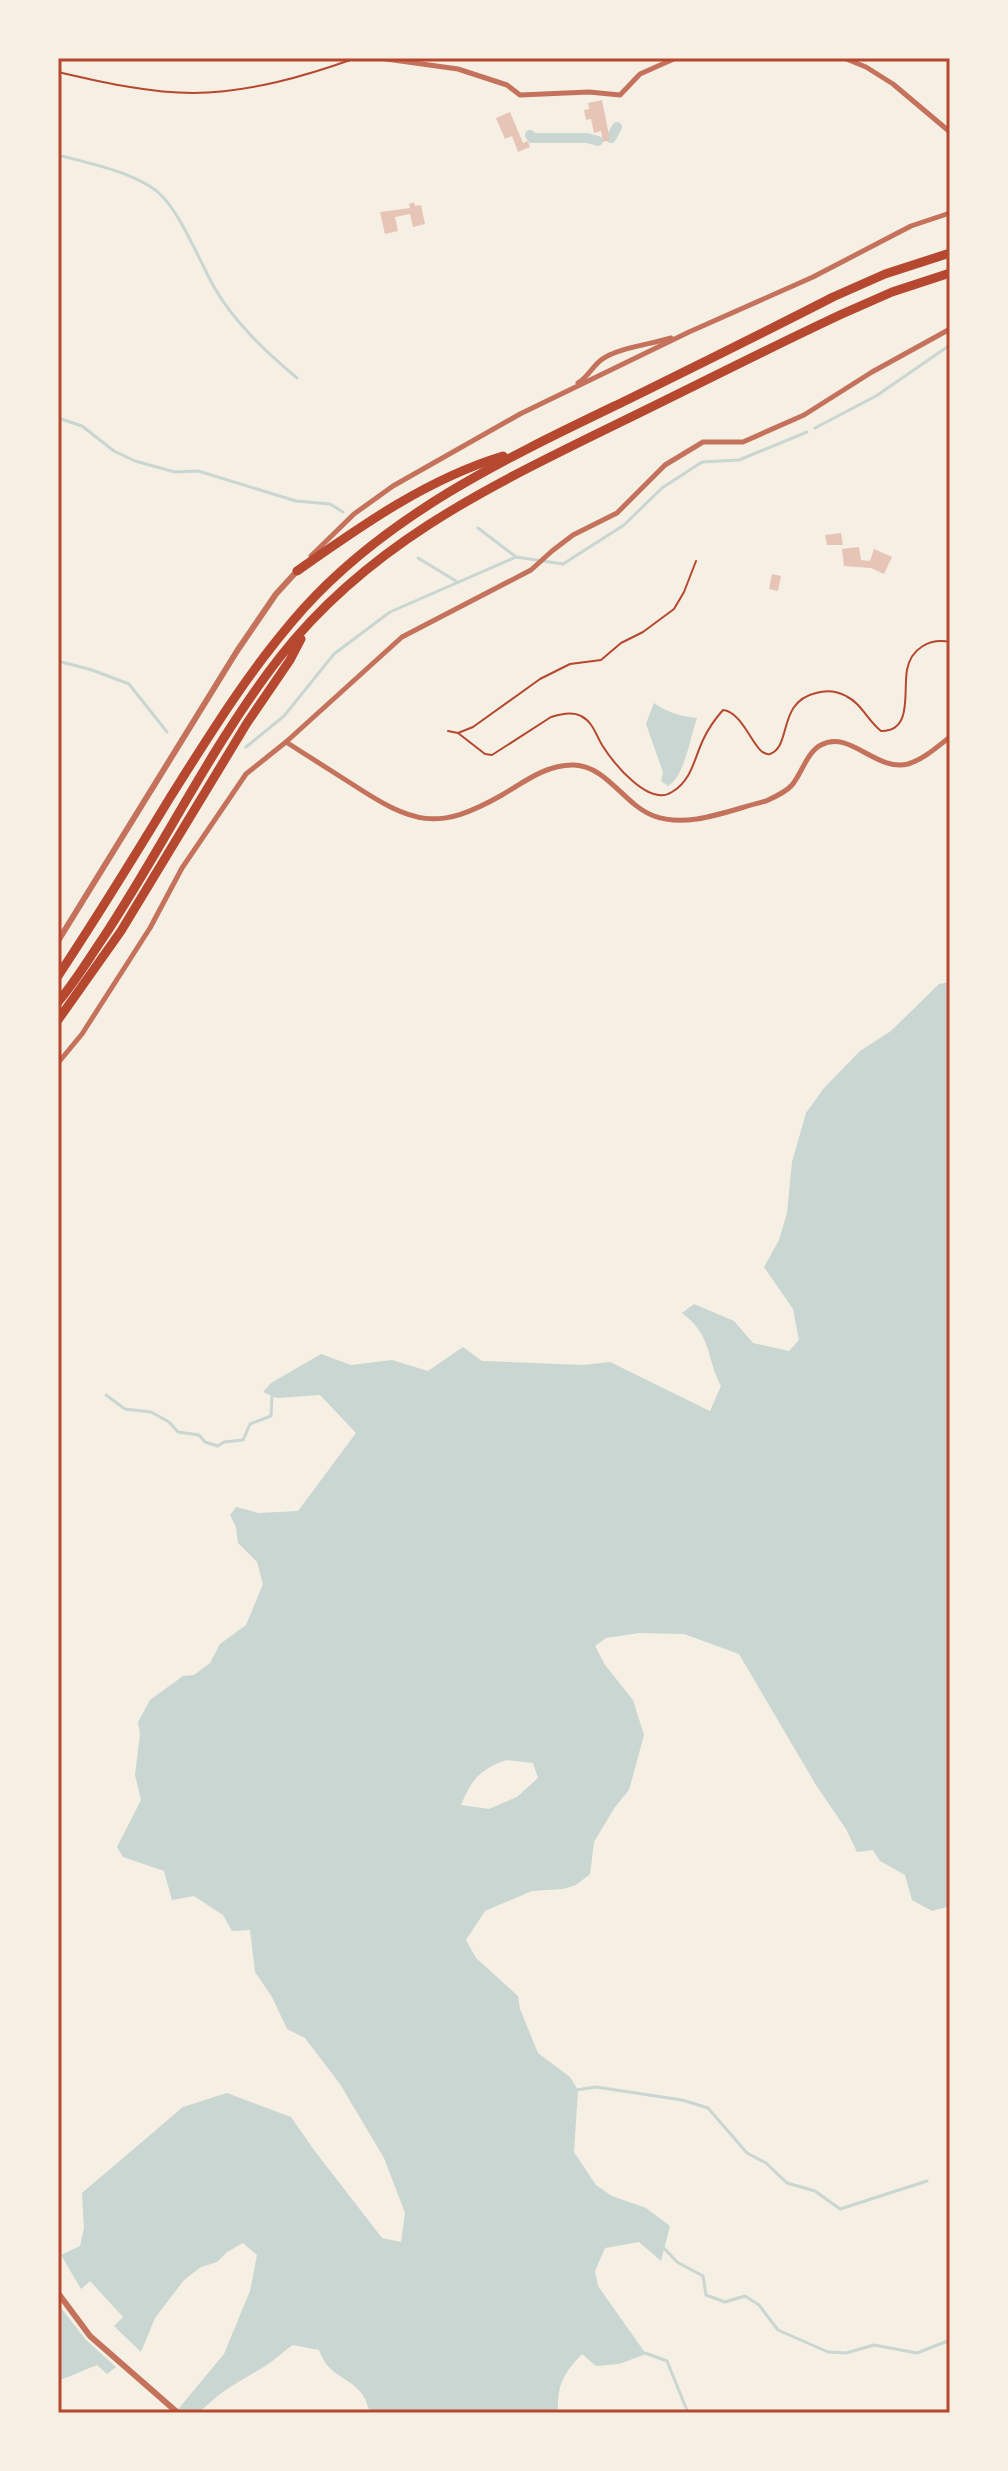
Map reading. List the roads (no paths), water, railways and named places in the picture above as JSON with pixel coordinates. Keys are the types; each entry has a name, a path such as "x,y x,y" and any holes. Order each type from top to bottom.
{"highway":[{"path":"58,976 222,713 269,648 354,559 453,488 521,451 833,297 885,274 950,253"},
{"path":"58,1002 116,918 244,708 308,625 364,570 404,539 534,465 828,320 892,292 950,273"},
{"path":"297,571 393,506 486,461 521,451"},
{"path":"58,1020 121,931 247,723 290,660 308,625"}],"street":[{"path":"379,58 458,69 507,85 520,95 537,96 589,92 620,95 640,74 676,58"},
{"path":"844,58 893,84 950,132"},
{"path":"58,941 237,651 276,594 348,520 393,486 468,442 689,332 813,277 911,226 950,213"},
{"path":"58,1063 91,1021 150,928 182,868 246,774 402,637 531,570 573,535 617,513 665,465 703,442 743,442 804,415 872,372 950,329"},
{"path":"568,392 608,356 689,332"},
{"path":"286,742 374,799 411,817 425,820 457,817 542,772 578,765 600,773 638,808 653,816 675,821 766,801 779,795 791,787 809,757 821,745 849,743 887,764 907,764 927,755 950,737"},
{"path":"58,2293 90,2336 178,2413"}],"waterway":[{"path":"611,138 617,127"},
{"path":"530,135 532,138 587,138 598,141"},
{"path":"58,155 127,175 161,195 176,214 214,287 231,312 262,347 297,378"},
{"path":"815,428 876,396 950,345"},
{"path":"58,418 82,426 114,451 135,461 175,472 198,471 296,501 330,504 343,512"},
{"path":"246,747 284,716 334,654 390,612 516,557 563,564 624,525 662,488 702,462 739,460 807,432"},
{"path":"478,528 516,557"},
{"path":"418,558 456,581"},
{"path":"58,661 129,684 167,732"},
{"path":"106,1395 125,1409 151,1412 169,1422 178,1432 199,1435 205,1442 218,1446 224,1442 243,1440 250,1424 271,1416 274,1395"},
{"path":"576,2090 596,2087 682,2100 708,2108 747,2153 766,2163 787,2183 815,2191 840,2209 927,2181"},
{"path":"662,2246 677,2262 703,2276 706,2295 725,2302 745,2296 759,2305 778,2330 828,2352 846,2353 874,2345 917,2353 950,2340"},
{"path":"645,2353 667,2361 688,2413"}]}
